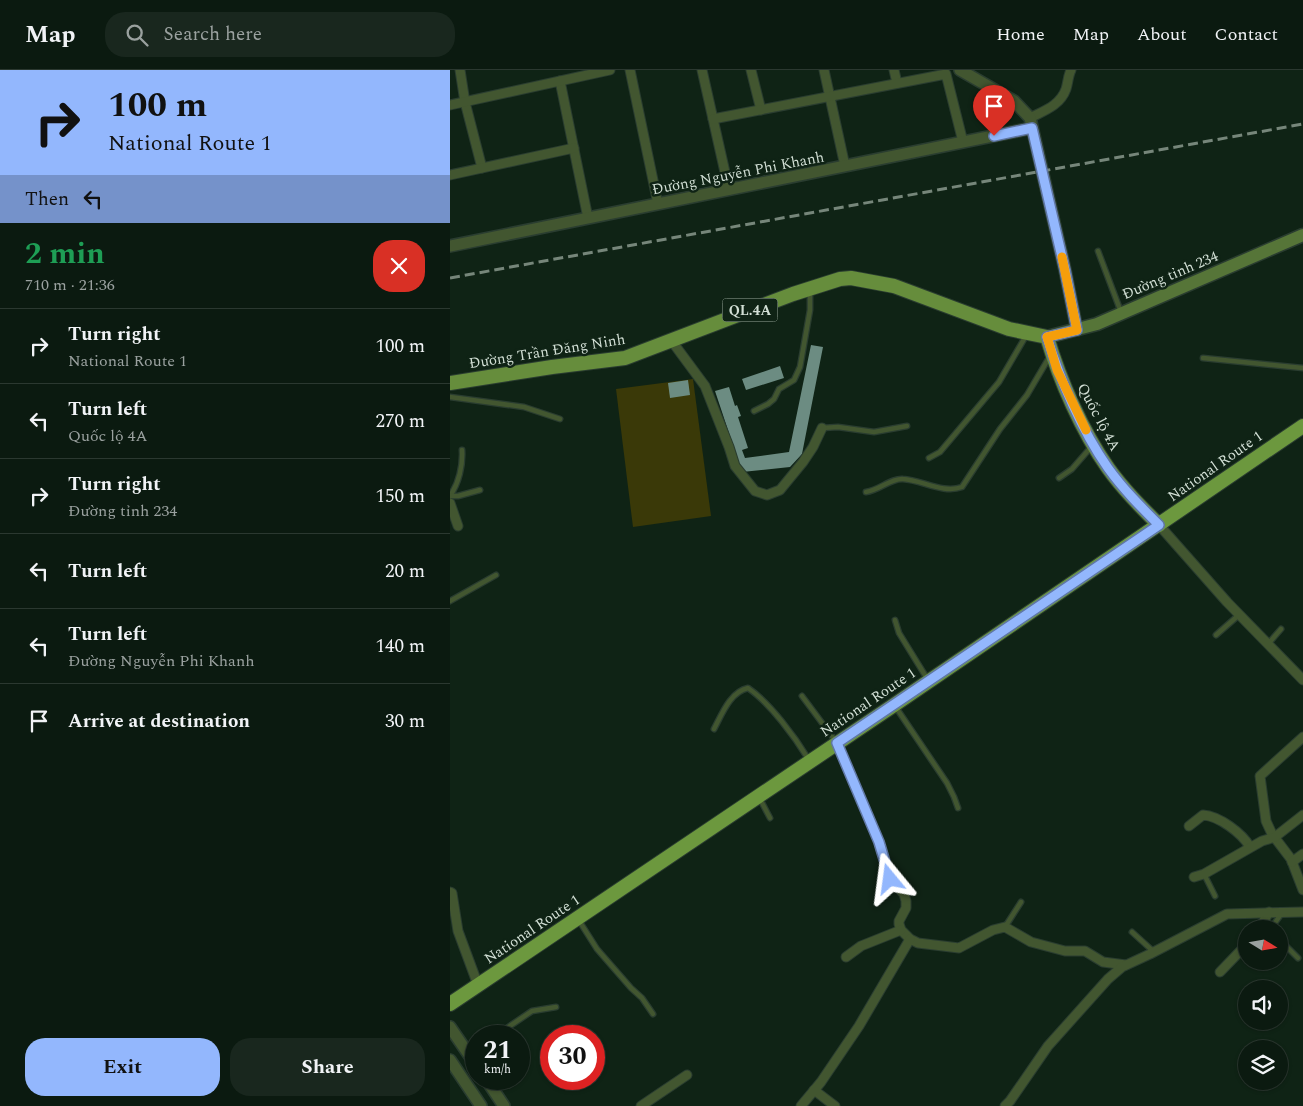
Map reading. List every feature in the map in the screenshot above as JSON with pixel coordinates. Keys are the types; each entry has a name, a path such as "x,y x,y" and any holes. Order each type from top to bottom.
{"highway":[{"name":"National Route 1","path":"450,1004 894,705 1303,426"}],"main road":[{"name":"Đường tỉnh 234","path":"1047,337 1097,324 1303,235"},
{"name":"Đường Trần Đăng Ninh","path":"450,383 552,366 625,358 810,288 840,279 851,278 894,286 1010,329 1047,337"},
{"name":"Quốc lộ 4A","path":"1047,337 1057,370 1093,445 1130,495 1159,525"}],"street":[{"path":"460,70 465,102 482,168"},
{"path":"450,105 610,70"},
{"path":"630,70 658,204"},
{"path":"702,70 729,190"},
{"path":"751,70 761,110"},
{"path":"824,70 845,166"},
{"path":"894,70 897,83"},
{"path":"960,70 1014,101 1031,123 1077,330"},
{"path":"1031,123 1057,102 1064,93 1071,70"},
{"path":"713,119 946,74 963,142"},
{"path":"560,81 588,218"},
{"name":"Đường Nguyễn Phi Khanh","path":"450,246 963,142 1031,123"},
{"path":"450,175 574,148"},
{"path":"671,340 705,386 735,466 755,492 767,495 780,490 803,462 822,428"},
{"path":"450,505 458,526"},
{"path":"1159,525 1303,680"},
{"path":"1303,737 1260,776 1266,821 1292,862 1303,890"},
{"path":"1189,826 1203,815 1207,816 1221,822 1240,835 1250,847"},
{"path":"1194,877 1204,874 1262,841 1275,837 1303,815"},
{"path":"879,842 890,879 904,894 906,901 906,908 899,921 901,930 910,939 918,943 959,948 993,930 1005,927 1031,942 1065,951 1085,951 1103,962 1126,965"},
{"path":"1292,862 1303,854"},
{"path":"450,892 452,893 458,931 478,985"},
{"path":"1264,920 1269,912"},
{"path":"1005,1106 1048,1046 1108,979 1126,965 1227,914 1303,912"},
{"path":"846,957 861,946 901,930"},
{"path":"801,1106 822,1082 859,1026 910,939"},
{"path":"1220,972 1238,953"},
{"path":"450,1027 465,1043"},
{"path":"450,1060 481,1106"},
{"path":"641,1106 687,1075"},
{"path":"493,1090 504,1106"},
{"path":"814,1090 835,1106"}],"lane":[{"path":"1098,251 1122,313"},
{"path":"754,411 768,404 774,399 780,389 794,380 800,367 810,310 810,288"},
{"path":"929,458 940,452 999,382 1027,333"},
{"path":"866,492 873,491 901,478 944,488 956,489 962,487 1000,429 1027,395 1052,352"},
{"path":"1203,358 1303,368"},
{"path":"450,397 524,407 560,419"},
{"path":"822,428 838,426 874,432 907,426"},
{"path":"1059,478 1072,469 1093,445"},
{"path":"462,450 463,460 458,479 450,496 458,496 480,490"},
{"path":"450,600 496,574"},
{"path":"1216,635 1240,614"},
{"path":"895,620 899,633 929,681"},
{"path":"1268,644 1280,629"},
{"path":"714,729 727,705 741,690 748,688 759,695 799,744 810,761"},
{"path":"802,696 837,743 879,842"},
{"path":"894,705 947,783 958,808"},
{"path":"758,796 770,818"},
{"path":"1204,874 1215,896"},
{"path":"1005,927 1021,902"},
{"path":"1277,920 1283,912"},
{"path":"578,918 597,949 642,998 653,1014"},
{"path":"1132,932 1154,952"},
{"path":"1288,948 1298,958"},
{"path":"511,1025 532,1011 556,1007"}],"shaded area":[{"path":"693,379 711,516 633,527 616,389"}],"building":[{"path":"811,345 823,347 802,454 790,467 742,472 715,391 729,387 735,406 737,405 741,416 738,417 748,448 742,450 745,458 789,452"},
{"path":"780,366 784,378 746,390 742,379"},
{"path":"688,380 690,395 670,398 668,383"}],"railway":[{"path":"450,278 1303,124"}],"slow traffic":[{"path":"1062,257 1077,330 1047,337 1057,370 1086,430"}],"route":[{"path":"890,879 879,842 837,743 1159,525 1130,495 1108,468 1093,445 1057,370 1047,337 1077,330 1032,128 994,136"}]}
